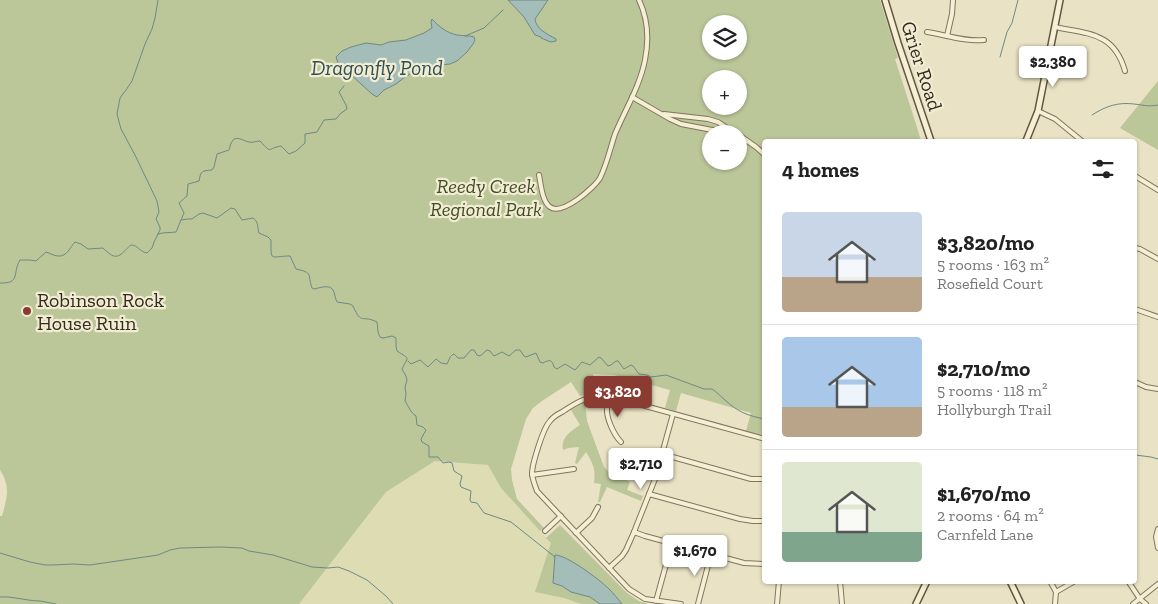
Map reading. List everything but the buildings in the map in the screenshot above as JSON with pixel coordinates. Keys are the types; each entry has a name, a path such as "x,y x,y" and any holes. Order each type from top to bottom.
{"street":[{"path":"539,175 545,200 554,209 570,204 591,189 599,179 615,136 639,82 645,61 648,42 646,19 639,0"},
{"name":"Grier Road","path":"885,0 930,139"},
{"path":"947,36 953,0"},
{"path":"1027,139 1038,111 1060,0"},
{"path":"1055,27 1094,35 1107,41 1120,55 1125,70"},
{"path":"927,32 969,40 984,40"},
{"path":"632,97 681,124 702,128"},
{"path":"1038,111 1051,117 1079,139"},
{"path":"662,114 708,119 723,125"},
{"path":"747,141 762,152"},
{"path":"1137,177 1158,190"},
{"path":"1137,248 1158,259"},
{"path":"1137,310 1158,317"},
{"path":"1137,383 1158,389"},
{"path":"681,604 645,599 629,589 537,491 532,475 543,432 549,421 571,406 585,398 601,395 762,438"},
{"path":"609,396 607,415 620,442"},
{"path":"610,568 626,550 634,532 655,479 673,414"},
{"path":"662,454 751,479 762,479"},
{"path":"532,475 574,469"},
{"path":"649,494 740,519 754,522 762,521"},
{"path":"576,533 592,518 598,507"},
{"path":"545,531 561,516"},
{"path":"1158,529 1156,537 1158,548"},
{"path":"634,532 744,563 762,564"},
{"path":"656,601 672,544"},
{"path":"698,604 711,554"},
{"path":"777,604 779,584"},
{"path":"840,584 842,604"},
{"path":"916,604 926,584"},
{"path":"1011,584 1021,604"},
{"path":"1052,584 1056,592 1055,604"},
{"path":"1056,592 1070,584"},
{"path":"1130,584 1140,599 1146,604"},
{"path":"1133,604 1158,584"}],"shaded area":[{"path":"435,461 488,465 501,488 551,543 564,598 581,604 299,604 386,492"}],"green space":[{"name":"Reedy Creek Regional Park","path":"0,0 880,0 898,58 895,59 920,139 762,139 762,434 746,431 751,413 681,393 676,411 665,408 670,390 614,375 593,374 595,392 580,396 571,382 533,408 526,419 511,469 517,499 544,528 540,531 501,488 488,465 435,461 386,492 299,604 0,604 0,516 2,516 7,493 6,482 0,470"},
{"path":"1158,81 1158,150 1120,128"},
{"path":"585,402 587,421 604,467 609,472 630,482 627,490 643,496 641,501 607,487 600,502 598,502 601,484 594,483 595,474 586,452 577,464 575,463 579,447 563,450 565,438 580,425 571,410"},
{"path":"560,525 627,593 639,601 648,604 581,604 564,598 535,592 551,543 546,538"}],"water":[{"path":"508,0 548,0 535,19 540,28 556,39 556,41 551,42 535,35 524,17"},
{"name":"Dragonfly Pond","path":"432,19 450,33 474,37 473,44 457,61 419,69 384,90 377,97 338,63 336,57 342,51 351,47 366,43 381,45 406,40 424,33 432,28"},
{"path":"555,555 575,563 591,574 609,589 622,604 600,604 590,597 571,592 553,583"}],"waterway":[{"path":"0,283 7,283 13,280 20,260 36,261 46,252 55,256 61,256 75,242 88,249 103,248 113,256 119,256 131,245 147,253 152,248 160,230 156,219 159,212 157,201 121,129 117,114 120,98 132,81 152,29 158,0"},
{"path":"1000,57 1018,0"},
{"path":"466,37 484,28 503,10"},
{"path":"181,220 184,213 179,203 187,196 188,184 199,181 202,172 212,170 217,154 229,150 234,139 247,142 260,141 270,150 281,146 289,154 296,151 305,143 305,134 317,132 324,120 336,119 347,109 339,92 344,86"},
{"path":"1092,115 1117,104 1158,105"},
{"path":"158,234 176,232 181,220 192,219 203,213 217,218 231,208 235,209 242,220 253,218 257,223 259,233 271,240 273,257 290,256 296,269 308,273 312,288 332,288 337,302 350,304 360,318 377,322 380,337 392,336 396,338 397,351 407,358 402,369 407,380 405,401 416,416 417,425 426,430 421,439 422,442 429,446 429,457 438,457 443,463 452,463 454,471 462,476 461,487 471,491 471,502 477,503 484,513 511,522 555,557"},
{"path":"408,361 411,364 420,360 428,367 436,359 441,363 447,364 454,354 458,358 464,358 471,350 474,350 480,356 487,350 494,356 502,352 509,356 516,350 520,350 526,357 536,353 540,362 550,361 557,369 565,364 575,370 582,362 590,365 599,357 608,366 618,361 624,369 631,365 639,374 651,377 666,375 704,389 712,389 739,410 748,415 762,418"},
{"path":"1137,455 1158,459"},
{"path":"0,553 45,565 90,565 158,555 180,548 242,548 312,567 338,567 349,571 367,580 393,604"},
{"path":"0,597 56,604"}],"place":[{"name":"Robinson Rock House Ruin","path":"27,311"}]}
